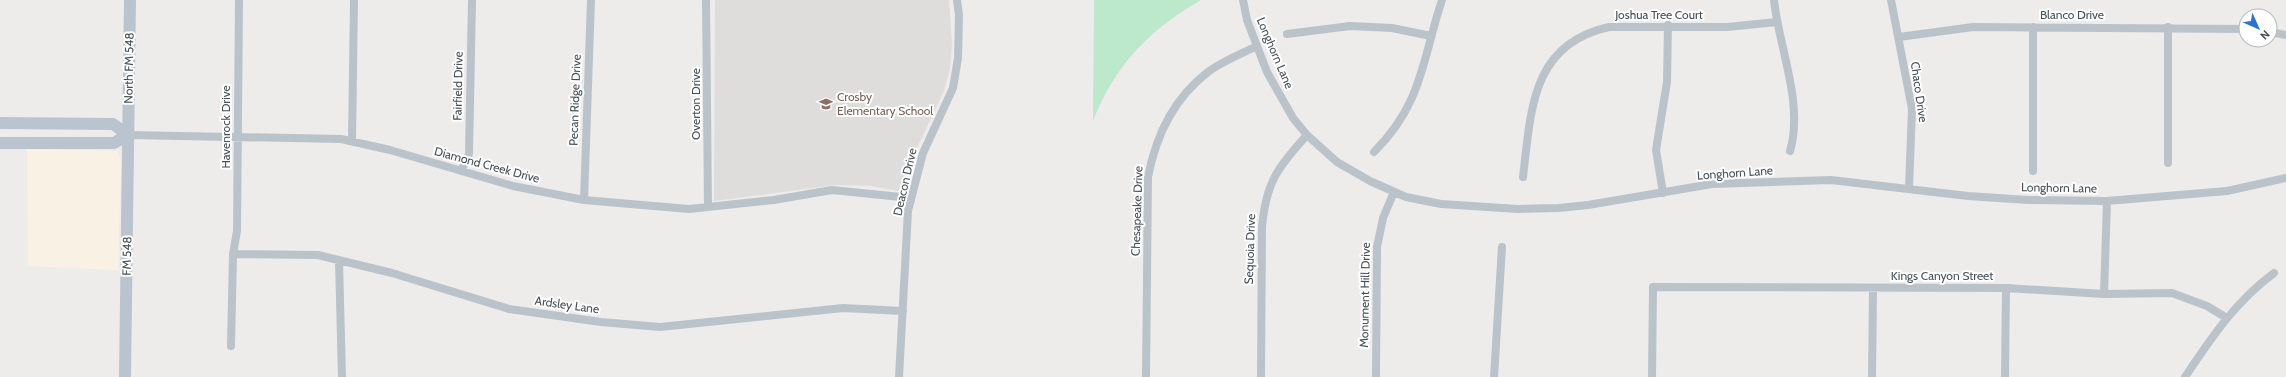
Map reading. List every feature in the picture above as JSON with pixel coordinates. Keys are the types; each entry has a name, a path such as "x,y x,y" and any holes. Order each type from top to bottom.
{"main road":[{"name":"North FM 548","path":"128,135 130,0"},
{"path":"0,123 113,124 128,135 114,143 0,144"},
{"name":"FM 548","path":"125,377 128,135"}],"street":[{"name":"Havenrock Drive","path":"231,346 233,254 237,231 239,0"},
{"path":"352,141 354,0"},
{"name":"Fairfield Drive","path":"461,171 469,154 472,0"},
{"name":"Pecan Ridge Drive","path":"584,200 591,0"},
{"name":"Overton Drive","path":"706,0 708,207"},
{"name":"Deacon Drive","path":"899,377 908,211 922,153 953,88 958,58 960,15 957,0"},
{"name":"Longhorn Lane","path":"1243,0 1247,20 1267,72 1282,101 1307,135 1348,170 1394,192 1441,204 1518,209 1588,206 1712,184 1831,180 1968,196 2028,200 2107,201 2227,191 2286,178"},
{"path":"1374,152 1397,126 1408,109 1417,88 1442,0"},
{"path":"1774,0 1794,111 1794,139 1790,151"},
{"name":"Chaco Drive","path":"1891,0 1912,109 1909,188"},
{"name":"Joshua Tree Court","path":"1524,177 1530,112 1542,74 1556,55 1592,30 1627,26 1727,26 1777,22"},
{"path":"1663,193 1656,150 1667,82 1668,25"},
{"path":"1287,34 1350,26 1392,28 1431,36"},
{"path":"2033,27 2033,171"},
{"path":"2168,27 2168,163"},
{"name":"Blanco Drive","path":"1899,37 1961,28 2168,27 2238,29"},
{"name":"Chesapeake Drive","path":"1146,377 1148,177 1153,152 1162,128 1174,108 1189,90 1208,72 1257,46"},
{"name":"Diamond Creek Drive","path":"128,135 341,139 512,186 584,200 689,209 774,200 832,190 911,198"},
{"name":"Sequoia Drive","path":"1261,377 1262,227 1264,206 1276,172 1307,135"},
{"name":"Monument Hill Drive","path":"1376,377 1377,248 1383,218 1394,192"},
{"path":"2104,294 2107,201"},
{"path":"1494,377 1502,247"},
{"name":"Ardsley Lane","path":"233,254 318,255 392,273 509,309 601,322 660,327 843,308 903,311"},
{"path":"339,261 342,377"},
{"path":"2185,377 2225,317 2255,287 2274,273"},
{"name":"Kings Canyon Street","path":"1652,377 1653,287 2006,288 2104,294 2172,293 2206,306 2225,317"},
{"path":"1872,377 1874,288"},
{"path":"2005,377 2006,288"}],"shaded area":[{"name":"Crosby Elementary School","path":"715,0 949,0 952,45 950,69 944,91 916,150 903,190 898,191 871,186 836,185 714,201"},
{"path":"27,149 118,151 121,162 118,270 28,266"}],"green space":[{"path":"1094,0 1201,0 1165,24 1136,51 1123,66 1112,83 1093,121"}],"place":[{"name":"Crosby Elementary School","path":"826,104"}]}
